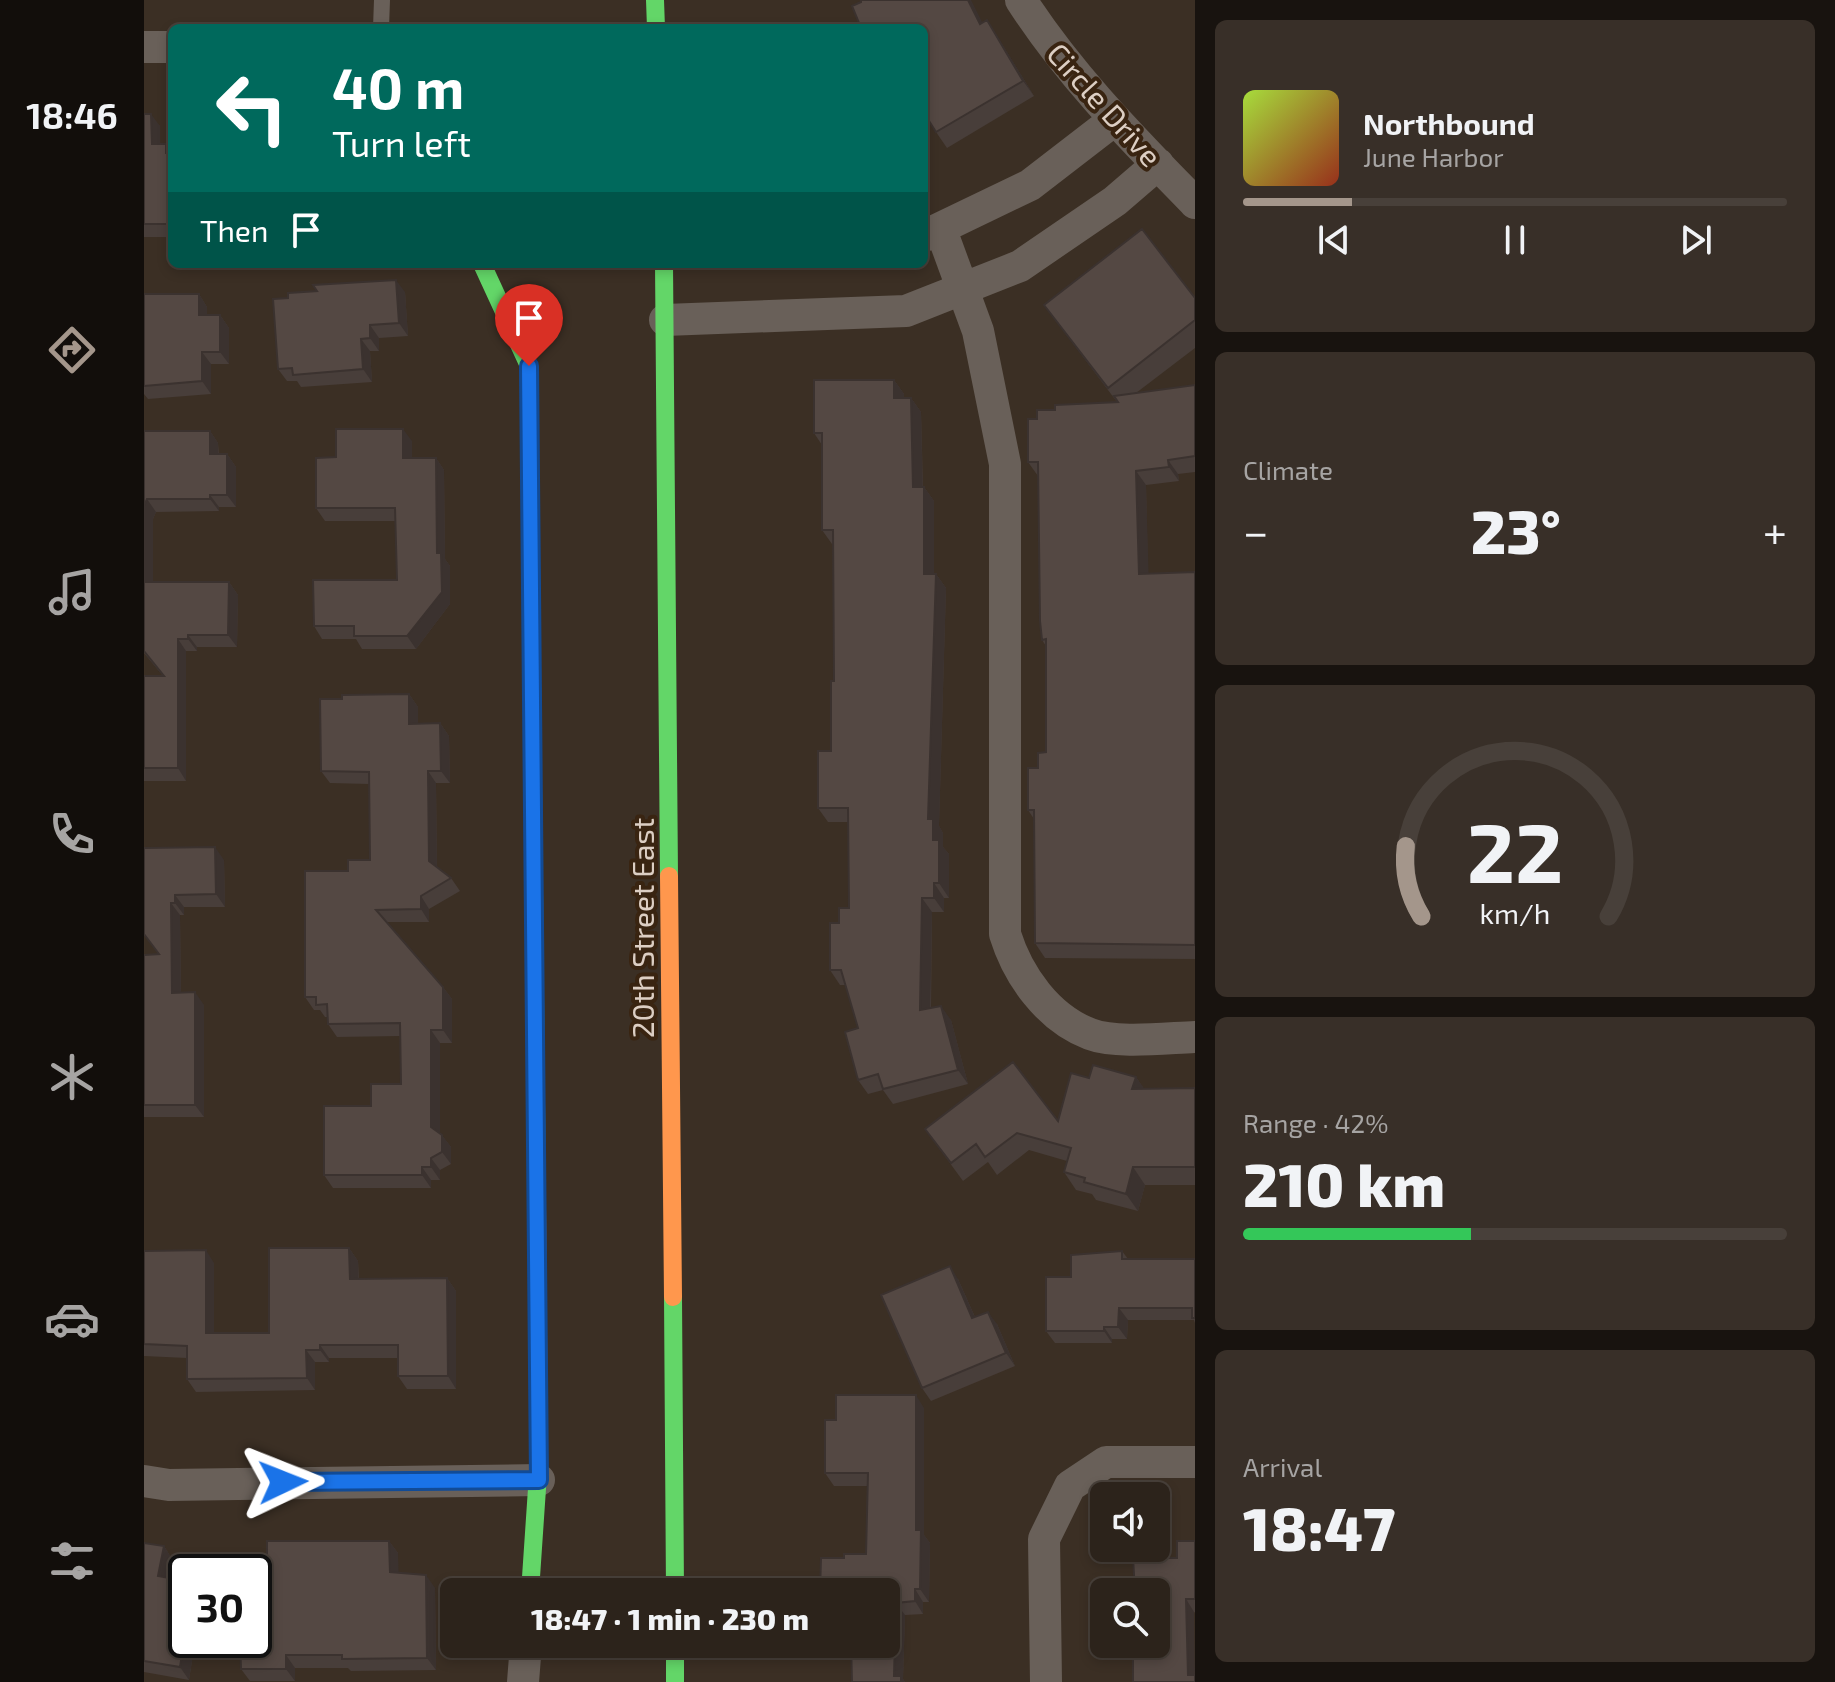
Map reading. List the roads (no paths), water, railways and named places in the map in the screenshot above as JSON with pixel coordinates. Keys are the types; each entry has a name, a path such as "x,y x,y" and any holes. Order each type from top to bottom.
{"main road":[{"path":"655,0 656,24"},
{"path":"484,268 529,366 539,1480 531,1578"},
{"name":"20th Street East","path":"664,268 675,1578"},
{"path":"675,1658 675,1682"}],"street":[{"name":"Circle Drive","path":"1021,0 1048,41 1113,121 1195,203"},
{"path":"144,47 168,47"},
{"path":"1113,121 1030,185 933,233 964,290 990,376 1005,464 1005,934 1012,956 1055,1014 1092,1035 1195,1037"},
{"path":"665,320 906,311 1020,266 1115,201 1158,164"},
{"path":"1046,1682 1044,1539 1070,1486 1106,1462 1195,1462"},
{"path":"144,1481 169,1485 539,1480"},
{"path":"523,1682 525,1658"}],"lane":[{"path":"381,24 382,0"}]}
